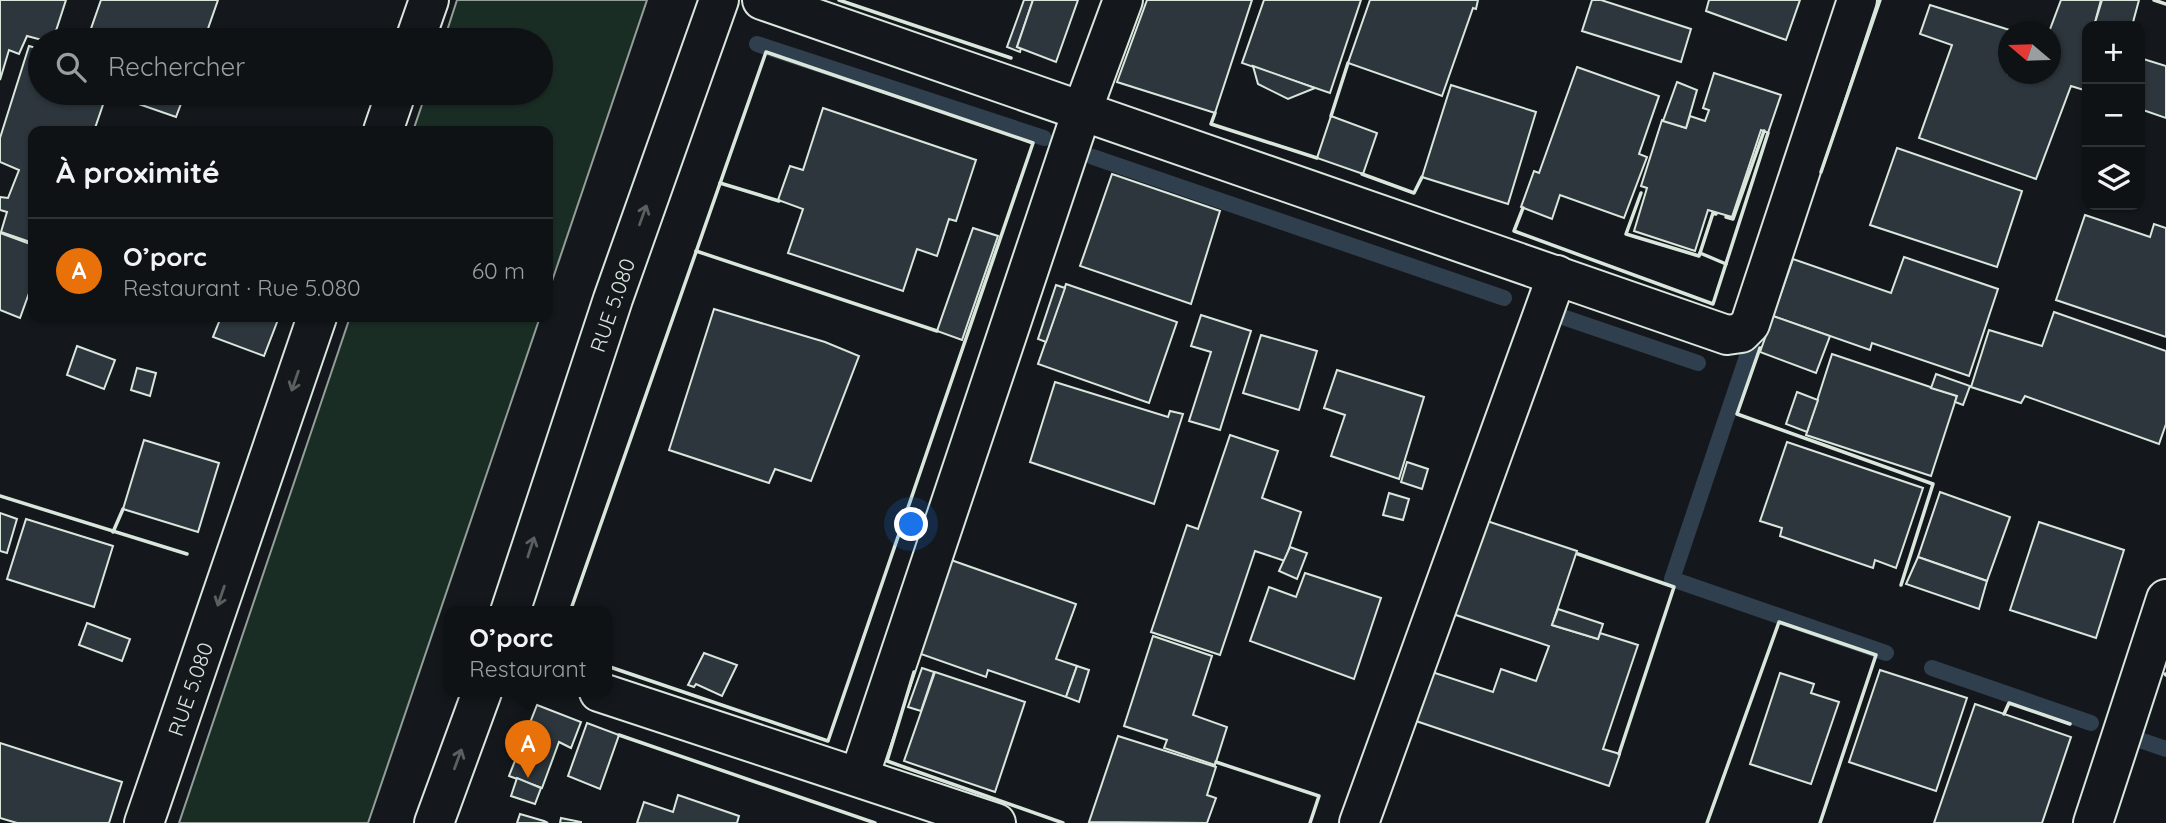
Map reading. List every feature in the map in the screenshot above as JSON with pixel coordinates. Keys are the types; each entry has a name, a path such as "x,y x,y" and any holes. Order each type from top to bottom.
{"street":[{"path":"419,28 429,0"},
{"name":"RUE 5.080","path":"512,606 613,299 719,0"},
{"path":"762,0 1727,335 1741,333 1750,324 1857,0"},
{"path":"859,776 1082,111 1123,0"},
{"path":"385,126 392,105"},
{"path":"1359,823 1557,275"},
{"name":"RUE 5.080","path":"144,823 315,322"},
{"path":"2093,823 2166,599"},
{"path":"612,696 996,823"},
{"path":"434,823 480,697"}],"green space":[{"path":"457,0 647,0 553,278 553,126 415,126 422,105 553,105 553,28 448,28"},
{"path":"348,322 538,322 368,823 179,823"}],"building":[{"path":"0,0 66,0 57,28 28,28 28,36 19,54 9,50 0,80"},
{"path":"101,0 218,0 208,28 91,28"},
{"path":"1024,0 1033,0 1017,47 1021,48 1020,52 1007,47"},
{"path":"1033,0 1078,0 1056,62 1017,47"},
{"path":"1147,0 1252,0 1215,113 1117,82"},
{"path":"1264,0 1361,0 1330,93 1242,63"},
{"path":"1370,0 1478,0 1442,96 1348,63"},
{"path":"1592,0 1601,0 1691,29 1681,62 1582,31"},
{"path":"1709,0 1800,0 1786,40 1706,11"},
{"path":"2061,0 2101,0 2095,21 2082,21 2082,89 2071,86 2036,179 1919,138 1952,45 1920,34 1930,5 1998,26 1998,84 2061,84 2061,21 2053,21"},
{"path":"2102,0 2139,0 2133,21 2096,21"},
{"path":"28,49 28,105 103,105 96,126 28,126 28,241 1,232 7,212 0,210 0,197 8,198 19,170 0,162 0,138"},
{"path":"2145,60 2166,66 2166,118 2145,111"},
{"path":"1253,66 1315,88 1288,99 1258,84"},
{"path":"1577,67 1659,96 1639,154 1647,157 1624,218 1560,195 1552,219 1521,207 1534,171 1539,173"},
{"path":"1714,73 1781,95 1768,133 1761,130 1732,217 1708,210 1695,251 1634,231 1647,188 1641,186 1662,120 1686,128 1690,116 1705,121 1709,110 1703,108"},
{"path":"1677,82 1697,90 1686,128 1663,121"},
{"path":"1451,85 1536,112 1508,204 1422,177"},
{"path":"142,105 180,105 176,117"},
{"path":"823,108 976,160 956,221 949,219 937,256 917,249 903,291 788,253 803,209 778,200 790,166 803,170"},
{"path":"1331,116 1377,133 1363,174 1317,158"},
{"path":"1897,148 2022,191 1997,267 1870,225"},
{"path":"1112,174 1220,211 1191,304 1080,266"},
{"path":"2085,215 2150,237 2154,224 2166,228 2166,337 2056,300"},
{"path":"973,228 998,236 962,340 937,331"},
{"path":"0,233 28,243 28,296 20,318 0,310"},
{"path":"1904,257 1998,289 1969,376 1872,343 1870,350 1773,316 1793,259 1891,293"},
{"path":"1066,284 1177,322 1149,403 1038,364"},
{"path":"1056,285 1065,288 1046,342 1038,339"},
{"path":"714,309 825,342 859,356 811,481 775,469 769,483 669,450"},
{"path":"2054,312 2166,351 2166,424 2159,444 2025,396 2021,403 1971,387 1989,330 2042,346"},
{"path":"1201,315 1251,331 1220,430 1189,421 1211,352 1191,346"},
{"path":"1773,316 1830,336 1816,373 1760,352"},
{"path":"219,322 277,322 264,356 213,337"},
{"path":"1261,335 1317,351 1299,410 1243,393"},
{"path":"77,346 115,360 104,389 67,375"},
{"path":"1832,354 1957,396 1931,476 1806,435"},
{"path":"137,368 156,373 150,396 131,390"},
{"path":"1337,370 1424,397 1399,479 1331,456 1345,415 1324,408"},
{"path":"1936,374 1970,386 1963,405 1955,402 1957,396 1931,388"},
{"path":"1055,382 1168,417 1170,411 1183,414 1154,504 1030,462"},
{"path":"1797,392 1818,400 1807,432 1786,424"},
{"path":"1230,435 1278,451 1262,498 1301,512 1285,561 1255,551 1220,655 1151,632 1187,525 1198,529"},
{"path":"144,440 219,463 198,532 123,509"},
{"path":"1787,442 1923,488 1896,568 1875,560 1873,568 1780,536 1782,528 1760,521"},
{"path":"1407,462 1428,469 1422,489 1401,482"},
{"path":"1940,492 2010,517 1987,581 1918,557"},
{"path":"1389,493 1409,499 1403,520 1383,515"},
{"path":"0,513 17,519 7,553 0,551"},
{"path":"26,519 113,546 94,607 7,579"},
{"path":"1481,519 1577,551 1552,625 1598,639 1600,633 1638,645 1603,749 1620,754 1609,786 1413,720 1429,671 1493,692 1501,669 1536,681 1549,646 1450,613"},
{"path":"2039,522 2124,550 2096,638 2010,610"},
{"path":"1290,547 1307,553 1297,579 1279,571"},
{"path":"1918,557 1987,581 1979,609 1906,584"},
{"path":"951,560 1076,604 1056,659 1077,666 1066,697 988,670 986,677 918,653"},
{"path":"1305,573 1381,598 1354,679 1250,641 1269,587 1296,597"},
{"path":"1558,609 1603,624 1598,639 1552,625"},
{"path":"87,623 130,639 122,661 79,645"},
{"path":"1153,636 1212,656 1193,715 1227,727 1215,765 1164,748 1167,740 1124,726"},
{"path":"704,653 737,665 722,696 696,684 694,687 688,685"},
{"path":"1077,666 1089,670 1079,702 1066,697"},
{"path":"922,668 934,672 921,711 908,707"},
{"path":"1880,670 1967,698 1936,791 1849,762"},
{"path":"935,672 1025,702 995,792 904,761"},
{"path":"1780,673 1814,684 1811,693 1839,702 1811,784 1750,764"},
{"path":"1975,704 2071,737 2042,823 1934,823"},
{"path":"537,705 581,722 571,748 559,742 542,788 509,776"},
{"path":"587,723 619,735 600,789 568,776"},
{"path":"1118,736 1216,767 1207,795 1216,798 1207,823 1089,822"},
{"path":"0,743 122,782 109,823 17,823 0,818"},
{"path":"517,778 541,788 535,804 511,796"},
{"path":"678,795 739,816 737,823 637,823 644,802 673,812"},
{"path":"520,814 544,821 548,823 517,823"},
{"path":"561,818 581,822 581,823 560,823"}],"waterway":[{"path":"757,44 1044,138"},
{"path":"1093,157 1504,298"},
{"path":"1545,311 1698,363"},
{"path":"1756,330 1672,579 1886,653"},
{"path":"1932,668 2091,723"},
{"path":"2122,734 2166,749"}],"wall":[{"path":"839,0 1011,58"},
{"path":"1821,172 1880,0"},
{"path":"2154,0 2166,4"},
{"path":"572,606 766,52 1033,143 828,741 612,668"},
{"path":"1331,116 1348,63"},
{"path":"1215,113 1211,124 1317,158"},
{"path":"1726,217 1733,219 1764,131"},
{"path":"1523,208 1514,231 1713,304 1768,133"},
{"path":"1362,174 1414,193 1422,177"},
{"path":"720,183 779,201"},
{"path":"1641,193 1626,234 1699,256 1700,253 1726,264"},
{"path":"1700,253 1713,213 1716,214"},
{"path":"696,251 937,331"},
{"path":"1760,348 1737,414 1933,484 1901,585"},
{"path":"0,496 187,554"},
{"path":"113,532 123,509"},
{"path":"1578,554 1674,587 1619,754"},
{"path":"1707,823 1779,622 1876,655 1820,823"},
{"path":"914,672 887,761 1063,823"},
{"path":"2004,714 2009,703 2070,724"},
{"path":"619,735 875,823"},
{"path":"1216,762 1319,796 1310,823"}],"place":[{"name":"O’porc","path":"528,778"}]}
